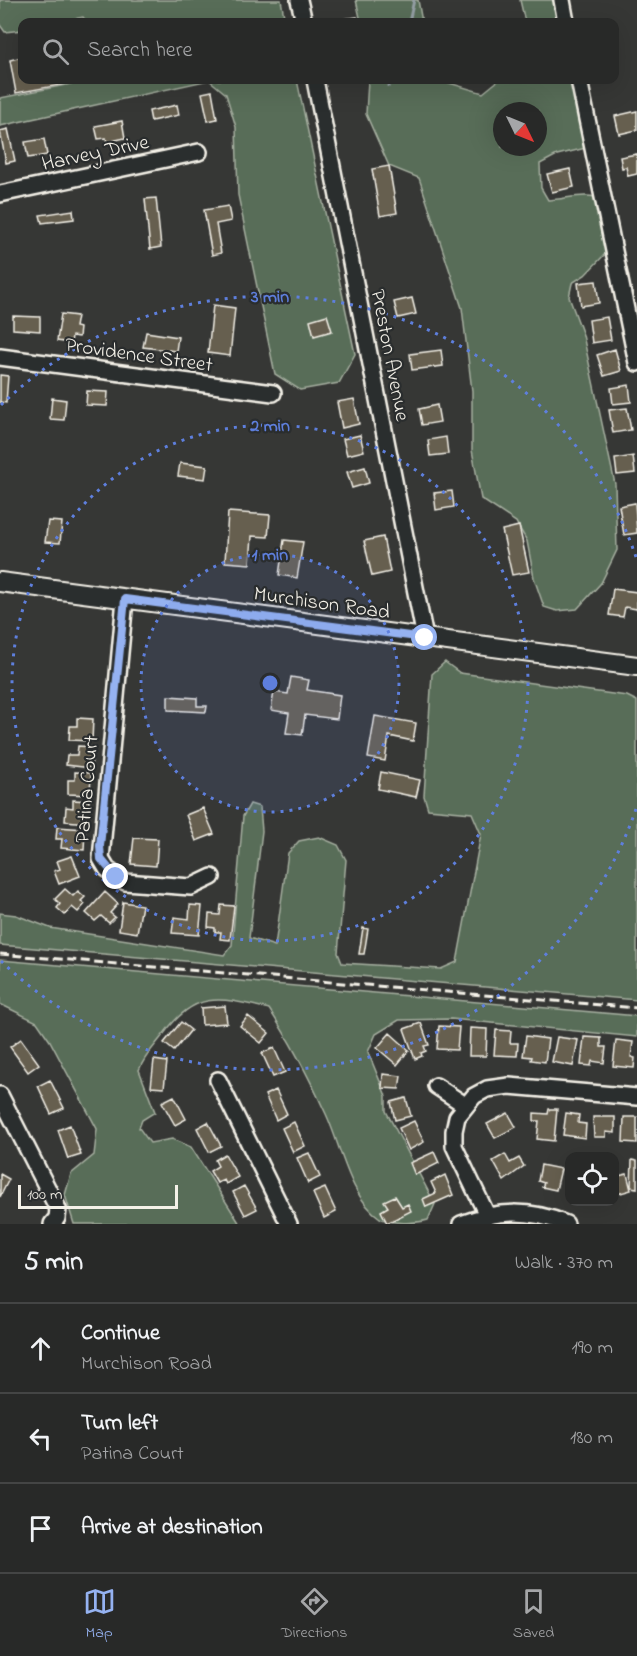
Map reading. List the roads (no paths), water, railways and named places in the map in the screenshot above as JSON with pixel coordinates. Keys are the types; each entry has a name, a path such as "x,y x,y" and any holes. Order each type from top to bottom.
{"main road":[{"name":"Murchison Road","path":"0,582 637,666"}],"street":[{"path":"299,0 303,18"},
{"path":"562,0 565,18"},
{"name":"Preston Avenue","path":"316,84 425,638"},
{"path":"580,84 637,363"},
{"name":"Harvey Drive","path":"0,194 199,152"},
{"name":"Providence Street","path":"0,357 273,393"},
{"name":"Patina Court","path":"125,599 101,859 107,869 125,882 191,887 212,877"},
{"path":"218,1080 289,1224"},
{"path":"436,1086 465,1105"},
{"path":"488,1215 454,1146 455,1124 465,1105 480,1092 501,1086 637,1097"},
{"path":"0,1095 58,1209 57,1218 52,1224"},
{"path":"460,1224 488,1215 516,1212 538,1215 565,1224"}],"waterway":[{"path":"410,18 414,0"}],"railway":[{"path":"0,954 637,1008"}]}
